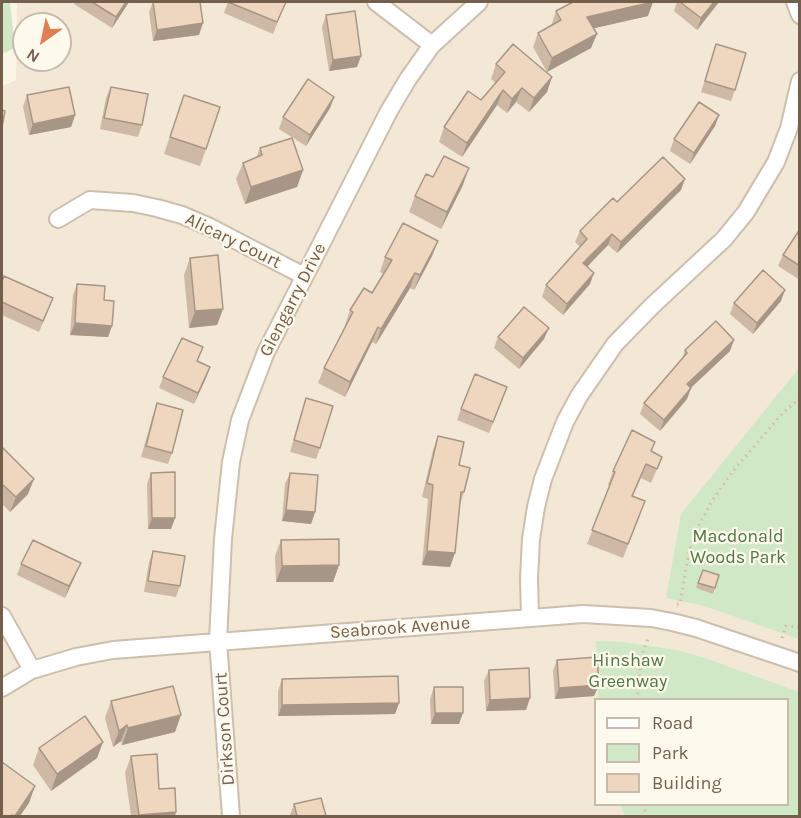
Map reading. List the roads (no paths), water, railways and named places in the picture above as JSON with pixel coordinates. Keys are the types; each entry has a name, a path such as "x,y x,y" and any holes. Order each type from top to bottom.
{"street":[{"path":"376,2 432,45"},
{"name":"Glengarry Drive","path":"218,641 223,539 231,462 237,430 255,376 389,111 408,79 432,45 479,2"},
{"path":"795,2 800,15"},
{"path":"530,618 531,539 536,507 543,479 565,422 579,396 615,344 724,239 746,212 767,181 776,162 789,128 800,81"},
{"name":"Alicary Court","path":"58,219 90,200 133,203 156,208 210,226 304,276"},
{"name":"Seabrook Avenue","path":"2,688 32,670 76,657 113,650 601,614 651,618 696,628 800,663"},
{"path":"2,616 32,670"},
{"name":"Dirkson Court","path":"218,641 231,816"}],"park label":[{"name":"Macdonald Woods Park","path":"738,547"},
{"name":"Hinshaw Greenway","path":"628,671"}]}
